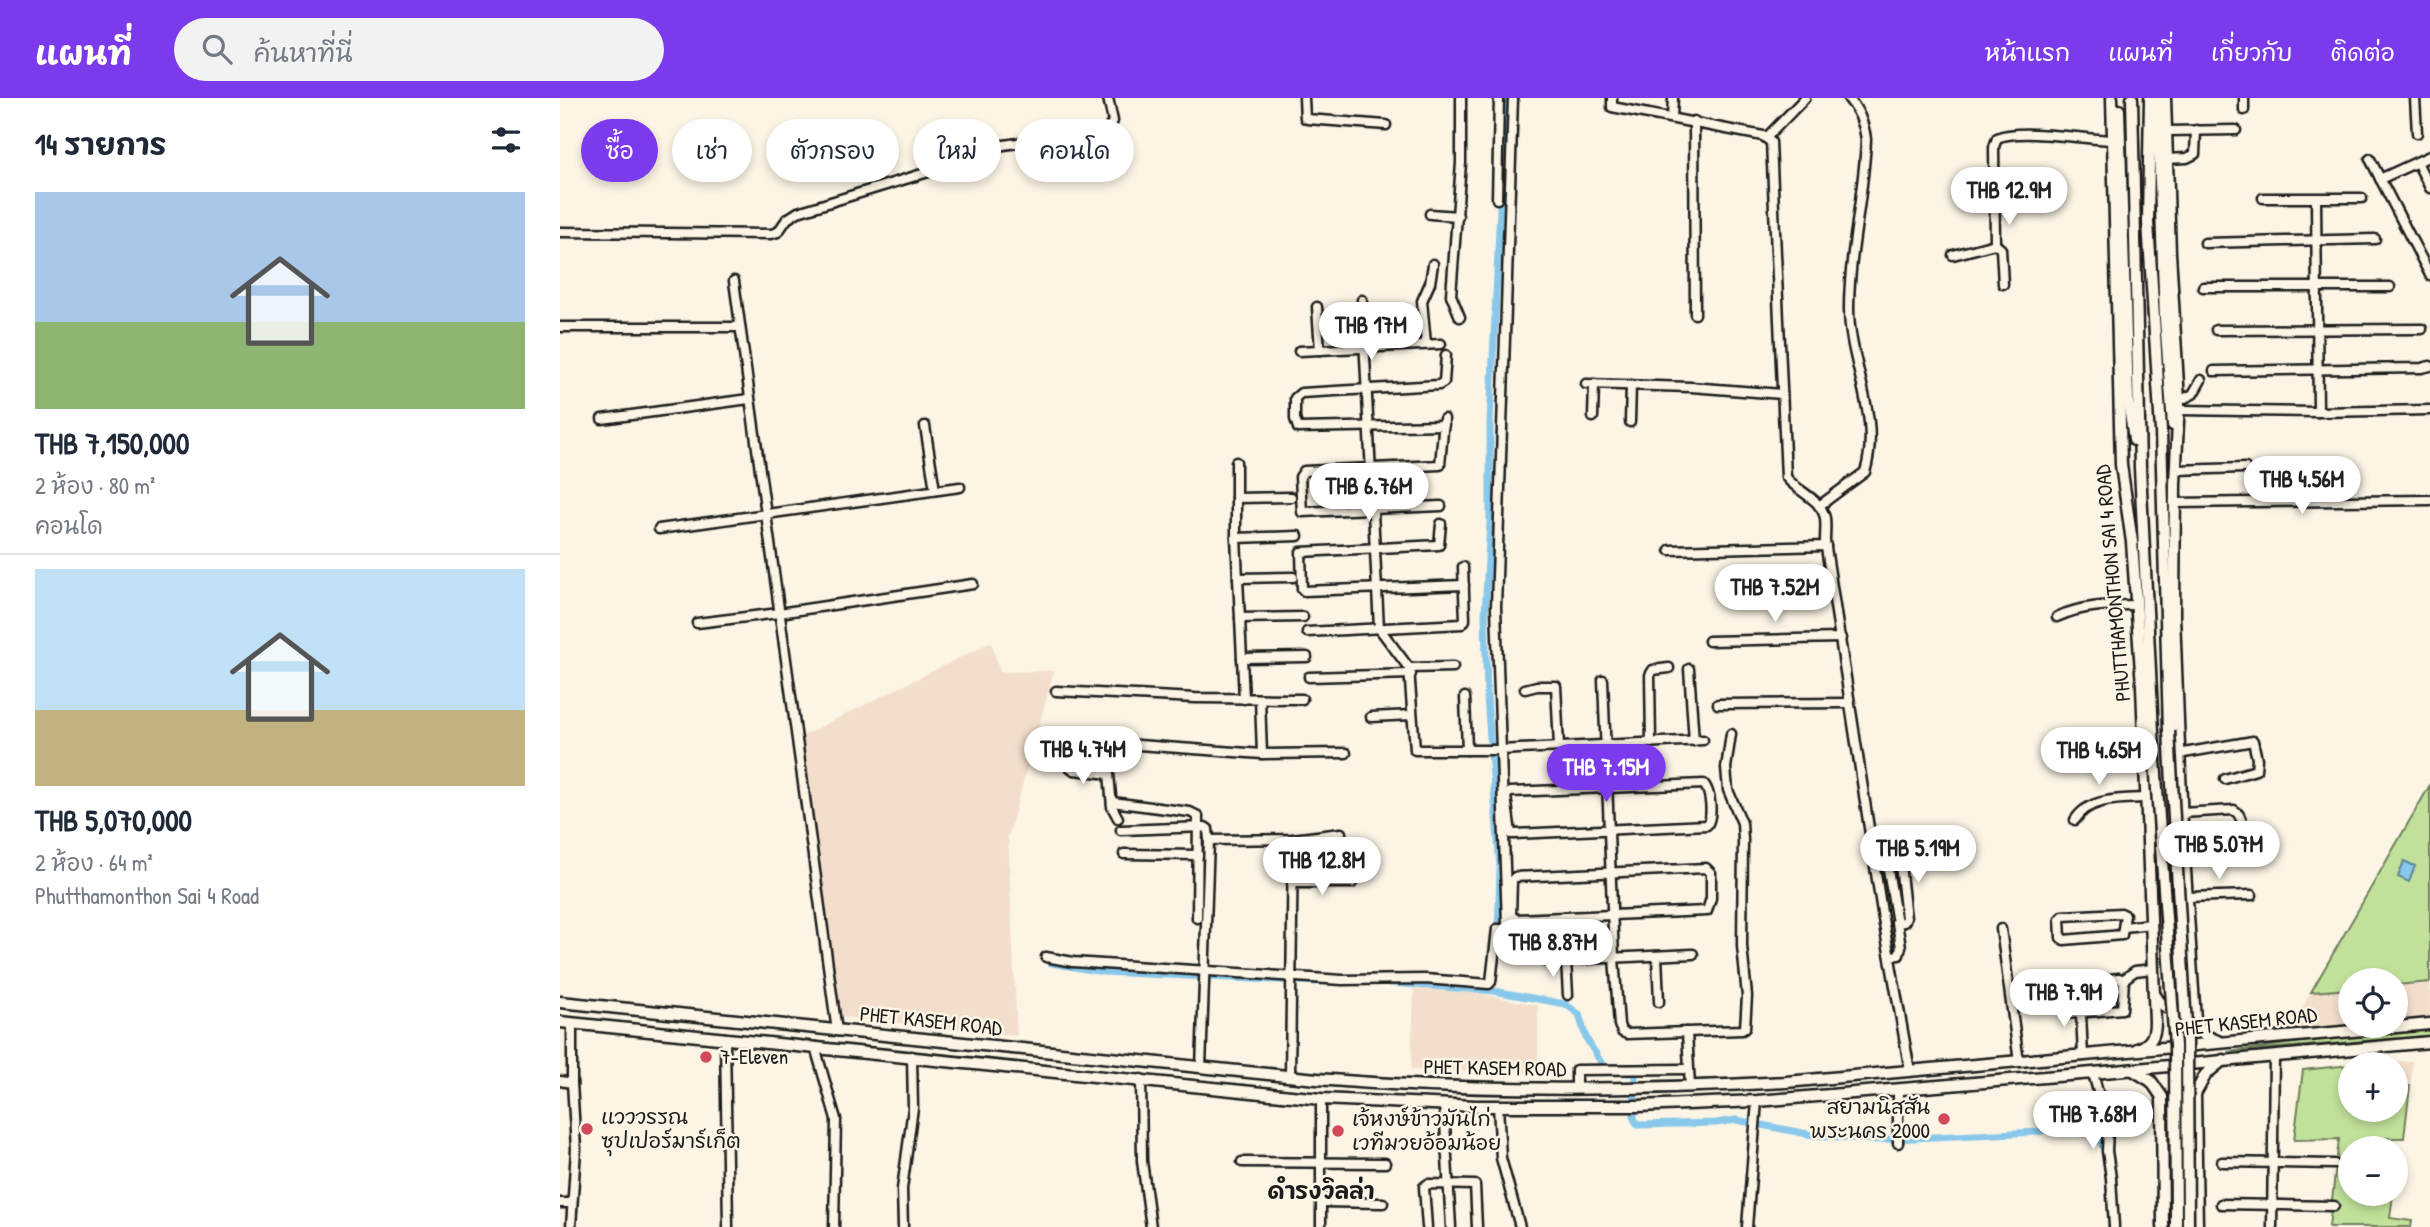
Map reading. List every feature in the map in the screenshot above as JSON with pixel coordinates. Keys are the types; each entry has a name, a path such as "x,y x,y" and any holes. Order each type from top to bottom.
{"main road":[{"name":"PHUTTHAMONTHON SAI 4 ROAD","path":"2112,98 2120,453 2137,606 2155,1022 2153,1037 2143,1047 2130,1052"},
{"path":"2118,98 2129,400 2126,499"},
{"name":"PHUTTHAMONTHON SAI 4 ROAD","path":"2132,98 2140,468 2175,1062 2176,1227"},
{"path":"2150,98 2148,222 2161,431 2169,731 2188,1061 2188,1227"},
{"path":"2157,98 2167,366 2176,457"},
{"path":"2165,98 2179,406 2175,470 2174,615 2181,813 2192,994 2198,1028 2204,1035 2224,1044"},
{"path":"2161,431 2167,366"},
{"path":"2129,400 2140,468"},
{"path":"2154,995 2162,1006 2176,1010 2186,1005 2192,994"},
{"name":"PHET KASEM ROAD","path":"560,1002 1290,1077 1475,1088 1689,1087 2019,1062 2430,1024"},
{"name":"PHET KASEM ROAD","path":"560,1022 1321,1099 1476,1106 1636,1106 1757,1101 2133,1070 2223,1059 2430,1041"},
{"path":"2197,1227 2197,1087 2206,1074 2223,1059"},
{"path":"2133,1070 2151,1081 2162,1097 2163,1227"},
{"path":"1369,1083 1370,1102"},
{"path":"1443,1086 1444,1105"},
{"path":"1475,1088 1476,1106"},
{"path":"2164,1150 2170,1135 2179,1132 2190,1136 2196,1152"}],"street":[{"path":"560,232 771,234 778,232 786,219 798,212 948,166 983,148 1108,130 1112,121 1108,98"},
{"path":"1304,98 1304,118 1307,119 1386,125"},
{"path":"1460,317 1451,295 1458,216 1461,98"},
{"path":"1497,199 1499,98"},
{"path":"1046,957 1204,974 1290,979 1425,979 1489,984 1492,980 1502,929 1496,607 1513,98"},
{"path":"1612,98 1612,107 1694,121 1766,138 1770,142 1774,264 1779,284 1786,477 1819,506 1825,518 1826,546 1872,847 1910,1071"},
{"path":"1672,117 1673,98"},
{"path":"1766,138 1805,98"},
{"path":"1819,506 1865,472 1869,443 1870,426 1851,343 1849,306 1866,139 1859,113 1848,98"},
{"path":"2244,98 2245,110"},
{"path":"2415,98 2417,133"},
{"path":"1694,121 1695,314"},
{"path":"2166,159 2186,158 2194,154 2196,130"},
{"path":"2166,131 2236,130"},
{"path":"2003,284 2001,249 1995,244 1994,147 1997,138 2003,135 2030,135 2112,140"},
{"path":"2380,179 2430,156"},
{"path":"2370,159 2430,275"},
{"path":"2417,162 2430,188"},
{"path":"2263,198 2362,198"},
{"path":"2316,199 2318,412"},
{"path":"1430,214 1458,216"},
{"path":"2205,243 2375,239"},
{"path":"1953,256 1995,244"},
{"path":"1426,344 1422,301 1430,283 1433,264"},
{"path":"734,281 837,1031"},
{"path":"2203,288 2390,287"},
{"path":"1362,299 1379,628 1410,671 1415,750 1499,750 1698,741 1689,669"},
{"path":"1317,307 1320,350"},
{"path":"560,327 740,327"},
{"path":"2216,330 2422,329"},
{"path":"1299,351 1441,344"},
{"path":"1441,506 1301,511 1300,477 1304,471 1440,465 1444,422 1368,428 1303,429 1295,426 1294,419 1295,398 1301,393 1439,385 1444,382 1446,355"},
{"path":"2214,371 2430,366"},
{"path":"2179,406 2193,394 2201,380"},
{"path":"1593,417 1590,384 1782,394"},
{"path":"1630,422 1631,386"},
{"path":"602,419 749,399"},
{"path":"2179,406 2318,412 2430,410"},
{"path":"925,426 935,490"},
{"path":"1236,462 1236,538 1244,699"},
{"path":"2175,470 2245,468"},
{"path":"659,529 960,487"},
{"path":"1236,498 1291,497"},
{"path":"2175,503 2430,500"},
{"path":"1441,524 1439,545 1301,552 1301,582 1304,591 1464,585"},
{"path":"1236,538 1298,536"},
{"path":"1670,550 1826,546"},
{"path":"1307,632 1462,624 1465,620 1463,567"},
{"path":"1238,578 1293,577"},
{"path":"697,623 972,584"},
{"path":"2057,617 2091,607 2137,606"},
{"path":"1240,618 1303,617"},
{"path":"1709,641 1841,638"},
{"path":"1242,658 1307,657"},
{"path":"1308,677 1452,667"},
{"path":"1651,743 1650,674 1653,670 1669,668"},
{"path":"1603,680 1614,958 1619,1025 1622,1032 1627,1034 1745,1028 1747,996 1742,946 1742,823 1728,790 1726,768 1731,734"},
{"path":"1525,689 1537,685 1556,685 1559,747"},
{"path":"1056,691 1195,698 1302,699"},
{"path":"1465,697 1467,750"},
{"path":"1260,699 1262,754"},
{"path":"1718,704 1850,703"},
{"path":"1371,717 1412,715"},
{"path":"1042,738 1262,754 1346,753"},
{"path":"2179,754 2253,741 2257,759 2256,770 2225,779"},
{"path":"1070,747 1070,767 1074,770 1109,774 1114,813 1118,818"},
{"path":"1704,784 1708,789 1710,818 1707,825 1609,831 1511,834 1506,796 1510,792 1704,784"},
{"path":"2075,820 2079,814 2106,800 2147,798"},
{"path":"1112,802 1193,813 1198,818 1197,918"},
{"path":"2181,813 2227,808 2234,810 2239,813 2243,834 2224,835 2183,846"},
{"path":"1121,830 1207,828 1209,840 1201,1068"},
{"path":"1209,840 1293,839 1341,833"},
{"path":"1290,1077 1293,839"},
{"path":"1884,845 1901,952 1890,957"},
{"path":"1872,847 1898,846 1906,918 1904,922 1896,923"},
{"path":"1125,854 1198,855"},
{"path":"1699,868 1706,868 1711,873 1707,911 1613,916 1517,919 1511,916 1512,880 1515,877 1699,868"},
{"path":"1292,883 1352,883"},
{"path":"2186,897 2252,895"},
{"path":"2121,914 2125,915 2124,927 2122,935 2119,936 2064,940 2061,938 2060,919 2063,916 2121,914"},
{"path":"2124,927 2151,924"},
{"path":"1502,929 1507,942 1525,954"},
{"path":"2001,929 2019,1062"},
{"path":"1544,961 1693,954"},
{"path":"1657,956 1659,1002"},
{"path":"1566,960 1568,995"},
{"path":"2124,979 2122,1009 2064,1014 2063,986 2100,979 2124,979 2136,971 2152,968"},
{"path":"2081,1014 2083,1056"},
{"path":"571,1227 576,1149 572,1023"},
{"path":"1687,1032 1689,1087"},
{"path":"725,1038 728,1227"},
{"path":"816,1047 836,1119 834,1227"},
{"path":"903,1227 902,1189 913,1108 912,1056"},
{"path":"2272,1227 2274,1056"},
{"path":"1576,1089 1576,1070 1688,1069"},
{"path":"2093,1073 2108,1129 2107,1151 2114,1227"},
{"path":"1141,1079 1142,1161 1151,1227"},
{"path":"560,1081 572,1083"},
{"path":"1898,1090 1898,1143"},
{"path":"1321,1099 1321,1227"},
{"path":"1747,1227 1757,1101"},
{"path":"1444,1105 1451,1227"},
{"path":"1498,1106 1501,1158 1520,1227"},
{"path":"1242,1162 1385,1163"},
{"path":"2221,1162 2334,1164"},
{"path":"1427,1227 1424,1186 1428,1184 1475,1185 1478,1227"},
{"path":"1321,1202 1383,1203"},
{"path":"560,1203 572,1203"},
{"path":"2221,1204 2334,1206"}],"shaded area":[{"path":"991,642 1000,672 1054,671 1008,837 1017,1036 834,1016 794,740"},
{"path":"2430,982 2430,1019 2408,1021 2408,984"},
{"path":"1414,988 1476,993 1538,1005 1538,1073 1411,1070"},
{"path":"2338,990 2338,1026 2296,1030 2294,1023 2311,992"},
{"path":"2408,1061 2413,1061 2410,1086 2408,1086"}],"green space":[{"path":"2430,785 2430,982 2408,984 2408,968 2338,968 2338,990 2311,992"},
{"path":"2430,1029 2430,1036 2408,1038 2408,1031"},
{"path":"2338,1037 2405,1038 2228,1052"},
{"path":"2338,1066 2338,1122 2406,1122 2404,1136 2338,1136 2338,1139 2294,1140 2303,1070"},
{"path":"2338,1148 2338,1206 2392,1206 2390,1218 2412,1221 2411,1227 2329,1227"}],"water":[{"path":"2404,861 2415,866 2409,882 2398,877"}],"waterway":[{"path":"1498,935 1500,867 1487,698 1485,614 1503,98"},
{"path":"1051,963 1103,972 1320,982"},
{"path":"1391,983 1494,991 1565,1004 1579,1014 1586,1038 1607,1072"},
{"path":"1628,1073 1635,1073 1634,1119 1638,1125 1736,1120 1813,1135 1872,1140 2037,1132 2077,1123 2088,1125 2094,1130 2106,1153"}],"place":[{"name":"7-Eleven","path":"706,1057"},
{"name":"สยามนิสสัน พระนคร 2000","path":"1944,1119"},
{"name":"แวววรรณ ซุปเปอร์มาร์เก็ต","path":"587,1129"},
{"name":"เจ้หงษ์ข้าวมันไก่ เวทีมวยอ้อมน้อย","path":"1338,1131"}],"district":[{"name":"ดำรงวิลล่า","path":"1321,1191"}]}
